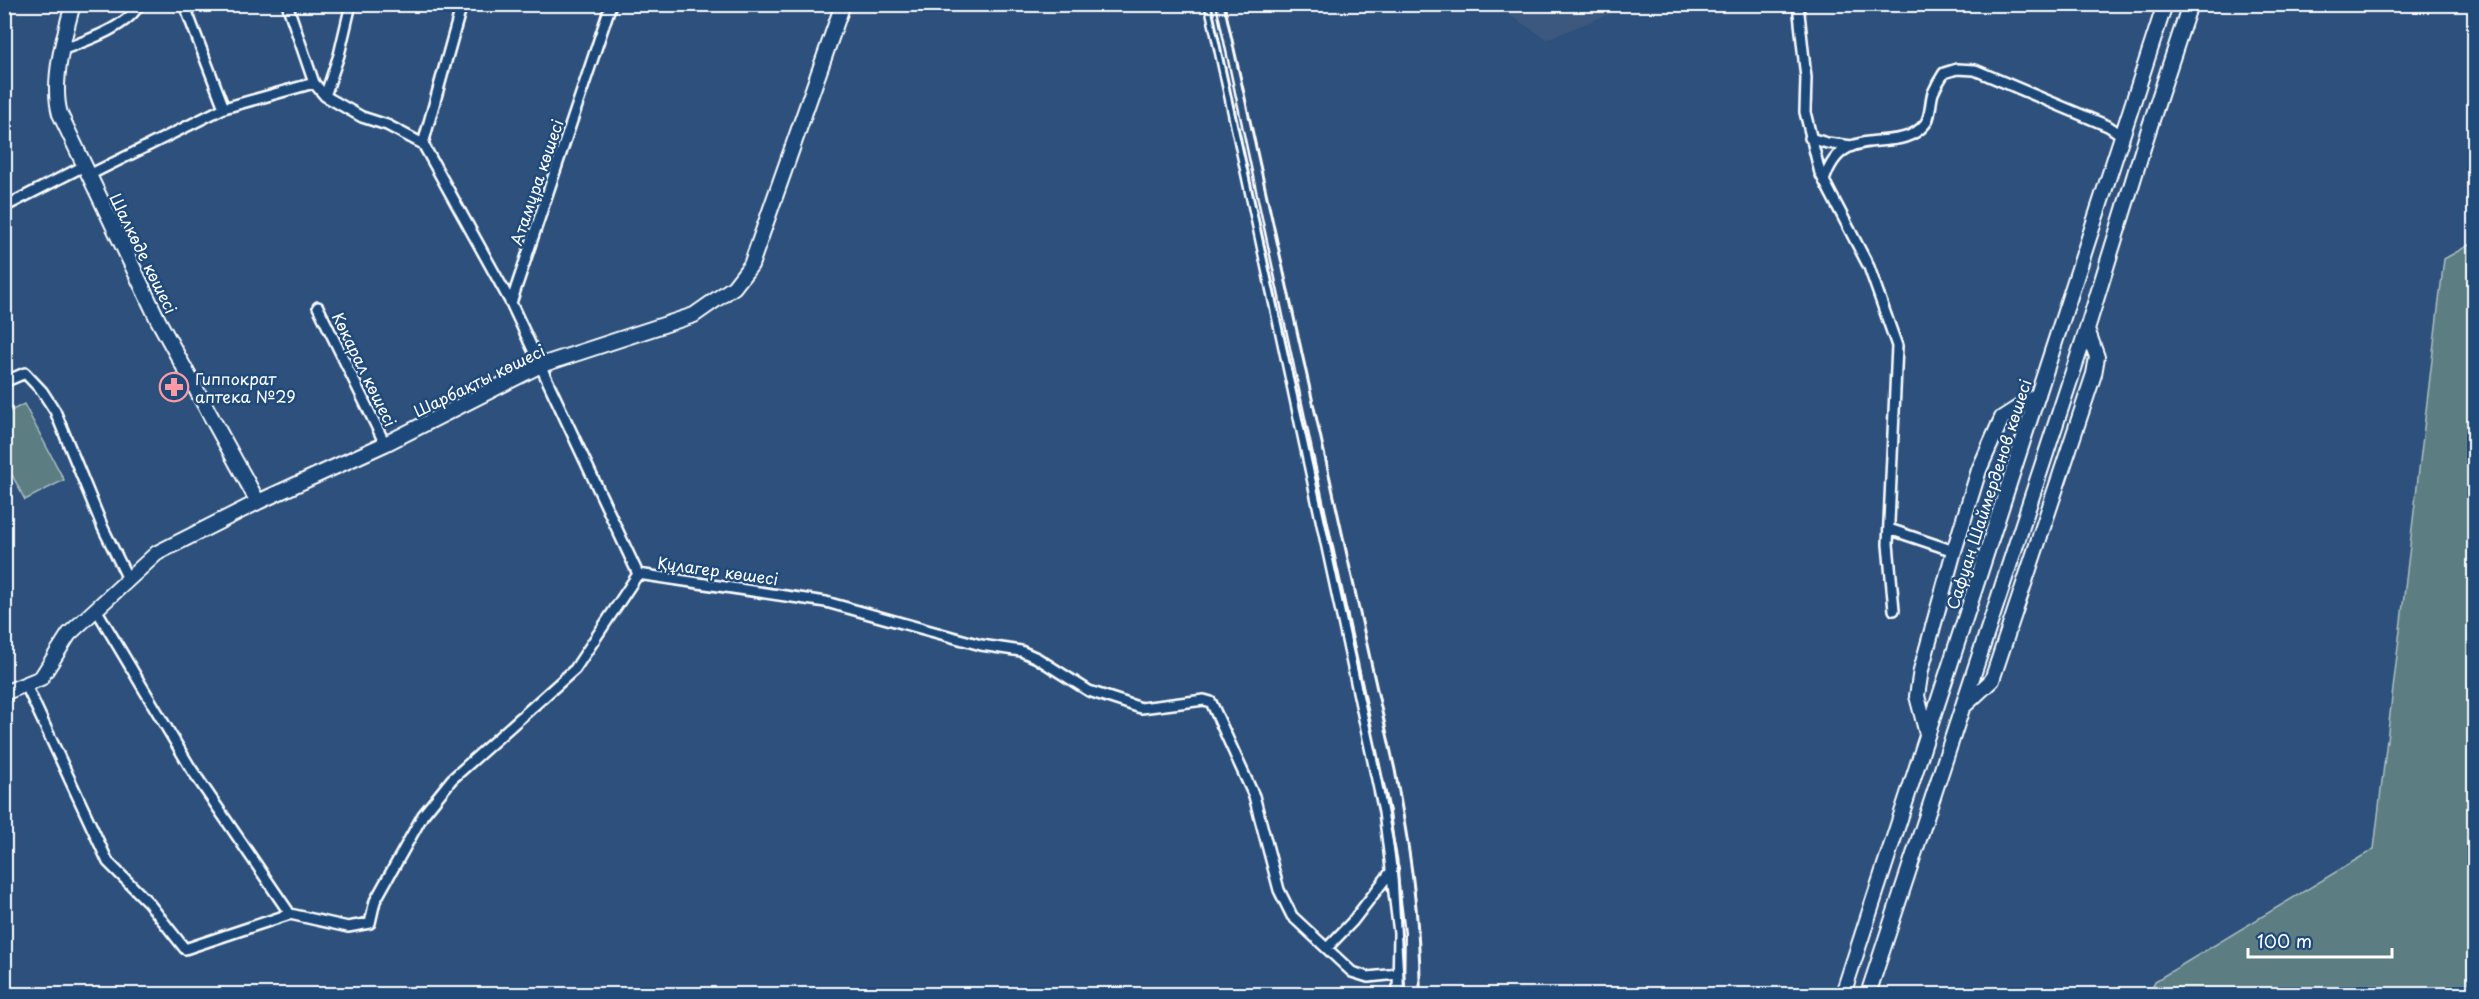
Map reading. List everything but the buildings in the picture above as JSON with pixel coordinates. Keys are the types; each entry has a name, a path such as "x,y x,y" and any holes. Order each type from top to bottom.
{"main road":[{"name":"Шалкөде көшесі","path":"73,4 62,50 57,101 86,171 158,320 258,502"},
{"name":"Шарбақты көшесі","path":"4,693 40,678 69,634 157,553 258,502 385,444 541,365 694,315 734,287 751,265 843,4"},
{"name":"Сафуан Шаймерденов көшесі","path":"1843,994 2165,4"},
{"path":"1868,994 2087,329 2190,4"},
{"path":"1962,708 1992,681 2094,374 2097,357 2087,329"},
{"path":"1928,734 1917,696 1921,670 1953,551 1979,470 2002,418 2038,395"}],"street":[{"path":"62,50 101,34 118,24 132,14 139,4"},
{"path":"184,4 224,108"},
{"path":"287,4 314,83 325,96 362,117 387,125 423,144 511,303 541,365"},
{"path":"325,96 339,55 351,4"},
{"path":"423,144 462,4"},
{"name":"Атамұра көшесі","path":"511,303 611,4"},
{"path":"1210,4 1384,812 1393,869 1399,933 1398,994"},
{"path":"1798,4 1806,78 1805,112 1810,138 1824,182 1869,267 1897,346 1889,529 1894,610"},
{"path":"1824,182 1829,165 1840,152 1852,146 1911,135 1926,123 1933,93 1944,73 1957,69 1975,70 2108,126 2122,136"},
{"path":"4,207 224,108 314,83"},
{"path":"1810,138 1852,146"},
{"name":"Көкарал көшесі","path":"318,308 385,444"},
{"name":"Құлагер көшесі","path":"541,365 638,574 826,602 981,645 1021,651 1037,657 1089,691 1141,708 1204,700 1211,702 1254,796 1279,890 1288,909 1327,948"},
{"path":"4,382 25,373 42,391 55,411 103,528 128,579"},
{"path":"1889,529 1953,551"},
{"path":"25,683 108,862 148,902 185,949 291,914 348,927 370,923 375,901 423,815 452,779 575,669 638,574"},
{"path":"96,609 190,767 291,914"},
{"path":"1393,869 1352,922 1327,948 1352,972 1368,977 1398,974"}],"shaded area":[{"path":"1494,4 1631,5 1547,39"}],"green space":[{"path":"2474,242 2474,994 2150,994 2155,981 2374,849 2444,259"},
{"path":"24,404 64,480 25,500 5,461 5,414"}],"railway":[{"path":"1211,4 1380,770 1397,860 1405,994"},
{"path":"1224,4 1395,770 1413,881 1420,994"}],"place":[{"name":"Гиппократ аптека №29","path":"174,387"}]}
